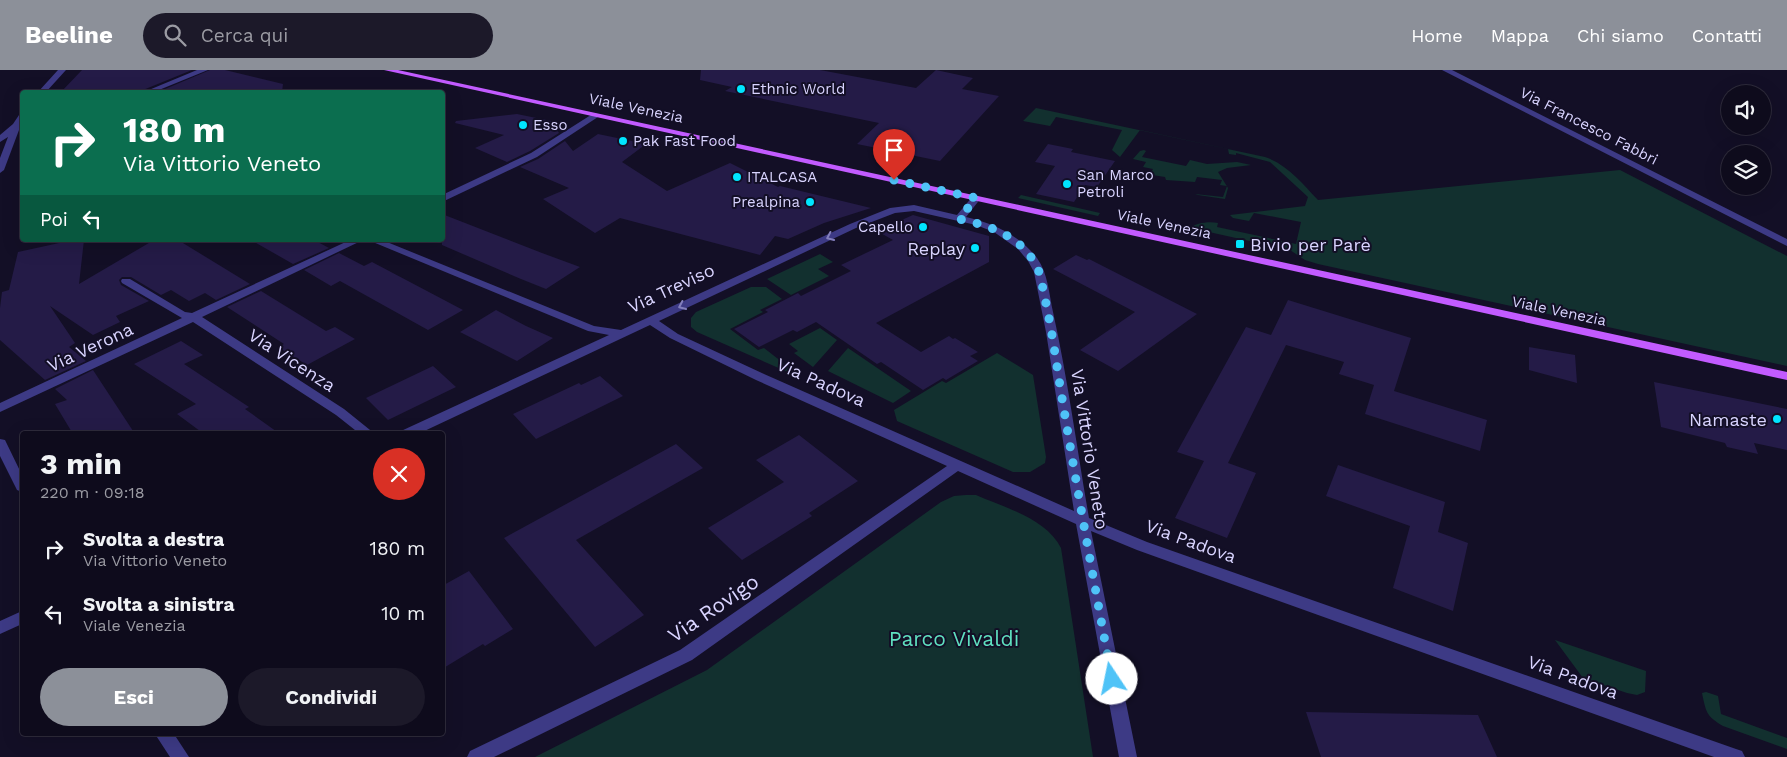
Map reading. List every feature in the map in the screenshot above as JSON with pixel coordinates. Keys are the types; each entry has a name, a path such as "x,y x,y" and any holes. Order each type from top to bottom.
{"main road":[{"name":"Viale Venezia","path":"388,70 1787,376"}],"street":[{"path":"44,90 62,70"},
{"path":"153,90 204,70"},
{"name":"Via Francesco Fabbri","path":"1446,70 1787,242"},
{"path":"445,198 534,155 597,115"},
{"path":"0,170 3,153 20,119"},
{"path":"0,139 16,126"},
{"name":"Via Francesco Fabbri","path":"1693,195 1787,236"},
{"path":"959,219 976,198"},
{"name":"Via Treviso","path":"412,431 893,210 914,208 959,219"},
{"name":"Via Vittorio Veneto","path":"959,219 978,223 1009,237 1022,247 1033,260 1039,272 1052,332 1082,521 1128,757"},
{"name":"Via Verona","path":"0,408 354,242"},
{"path":"378,242 592,329 622,333"},
{"path":"126,281 182,315 194,317"},
{"name":"Via Vicenza","path":"194,317 340,412 365,431"},
{"name":"Via Padova","path":"651,320 674,336 726,361 1082,521 1142,546 1736,757"},
{"path":"0,443 20,483"},
{"name":"Via Rovigo","path":"476,757 686,655 957,465"},
{"path":"0,628 20,619"},
{"path":"165,736 180,757"}],"green space":[{"path":"1036,108 1140,130 1120,157 1112,150 1122,130 1056,117 1050,126 1023,121"},
{"path":"1228,149 1273,160 1294,175 1318,200 1620,170 1787,256 1787,366 1318,264 1305,260 1290,250 1191,228 1199,224 1214,222 1218,223 1217,227 1296,244 1301,222 1254,213 1249,221 1233,218 1230,215 1305,206 1308,197 1270,162 1236,153 1236,155 1229,154"},
{"path":"1140,151 1146,151 1142,157 1186,166 1190,160 1207,164 1237,162 1251,165 1227,168 1218,172 1227,186 1220,185 1222,180 1197,177 1195,182 1166,180 1165,177 1150,174 1153,169 1143,167 1146,162 1133,159"},
{"path":"1227,186 1225,199 1195,194 1223,197"},
{"path":"1021,195 1100,213 1098,216 1018,198"},
{"path":"820,254 833,262 818,269 829,276 791,295 767,279"},
{"path":"751,287 766,287 782,299 760,310 763,312 730,329 758,350 764,348 791,369 790,373 697,332 691,327 691,318 696,312"},
{"path":"820,328 837,340 813,367 794,353 798,351 789,344"},
{"path":"848,348 911,391 893,403 828,371"},
{"path":"997,353 1033,375 1046,457 1045,463 1030,472 1013,472 897,421 894,410 942,381 946,383"},
{"name":"Parco Vivaldi","path":"976,495 1035,521 1054,538 1061,548 1093,757 535,757 707,670 941,502 954,496"},
{"path":"1555,640 1646,671 1645,692 1637,695 1627,693 1583,678"},
{"path":"1706,692 1718,696 1721,714 1787,738 1787,749 1723,726 1717,722 1706,709 1702,693"}],"building":[{"path":"82,70 192,70 143,90 63,90"},
{"path":"210,70 225,70 283,84 282,90 163,90"},
{"path":"701,70 820,70 916,88 936,70 973,78 962,89 999,96 940,161 857,144 879,123 725,91 732,87 700,80"},
{"path":"517,114 551,121 559,133 530,151 507,162 475,148 504,135 455,123 456,121"},
{"path":"598,134 646,144 622,162 667,191 730,163 778,187 871,208 824,223 788,239 775,236 760,255 620,218 595,233 543,199 569,188 520,167 538,159 565,141 573,151"},
{"path":"1048,144 1073,149 1071,152 1115,161 1097,187 1085,185 1074,202 1036,194 1055,166 1035,162"},
{"path":"445,215 580,267 546,289 442,245 442,242 445,242"},
{"path":"913,215 989,236 989,262 876,323 921,352 949,336 953,339 955,338 978,352 970,356 978,361 946,380 943,378 923,390 881,362 877,364 816,322 797,332 793,330 759,347 734,329 768,312 765,310 798,293 801,296 851,271 841,265 893,240 877,231"},
{"path":"64,242 84,242 79,284 151,242 181,242 250,284 216,300 205,293 189,301 171,290 161,295 131,277 122,277 119,280 121,285 149,301 116,316 120,322 93,335 50,306 75,343 69,347 86,361 45,380 0,340 2,292 9,290 18,252"},
{"path":"254,242 318,242 329,248 293,264"},
{"path":"339,253 364,266 372,262 463,310 428,330 340,281 331,286 304,270"},
{"path":"1076,255 1087,260 1089,259 1197,314 1118,371 1080,350 1135,312 1053,269"},
{"path":"261,291 326,331 335,327 355,339 307,365 278,347 284,344 227,307"},
{"path":"1288,300 1411,338 1394,391 1487,420 1480,451 1365,414 1374,385 1339,374 1344,362 1286,345 1228,463 1256,473 1227,538 1175,518 1204,461 1177,452 1246,327 1271,335"},
{"path":"496,310 553,338 517,361 460,332"},
{"path":"181,341 203,355 184,364 249,407 245,409 276,431 200,431 177,414 196,404 134,364"},
{"path":"1529,347 1575,355 1577,383 1529,370"},
{"path":"433,366 456,387 388,420 366,398"},
{"path":"93,370 133,431 71,431 55,404 67,400 55,389"},
{"path":"600,376 623,396 536,439 513,414 579,383 581,385"},
{"path":"1654,382 1787,409 1787,450 1754,443 1758,454 1727,447 1725,443 1661,427"},
{"path":"799,435 858,481 809,513 812,516 742,560 708,528 784,482 756,460"},
{"path":"676,444 703,468 576,540 644,615 595,647 504,538"},
{"path":"1338,465 1445,502 1438,532 1468,543 1453,611 1393,588 1410,526 1326,496"},
{"path":"469,571 513,629 485,646 483,644 445,667 445,584"},
{"path":"1306,712 1478,715 1497,757 1321,757"}],"place":[{"name":"Ethnic World","path":"741,89"},
{"name":"Esso","path":"523,125"},
{"name":"Pak Fast Food","path":"623,141"},
{"name":"ITALCASA","path":"737,177"},
{"name":"San Marco Petroli","path":"1067,184"},
{"name":"Prealpina","path":"810,202"},
{"name":"Capello","path":"923,227"},
{"name":"Bivio per Parè","path":"1240,244"},
{"name":"Replay","path":"975,248"},
{"name":"Namaste","path":"1777,419"}],"route":[{"path":"894,180 976,198 959,219 978,223 1009,237 1022,247 1033,260 1039,272 1052,332 1082,521 1112,679"}]}
